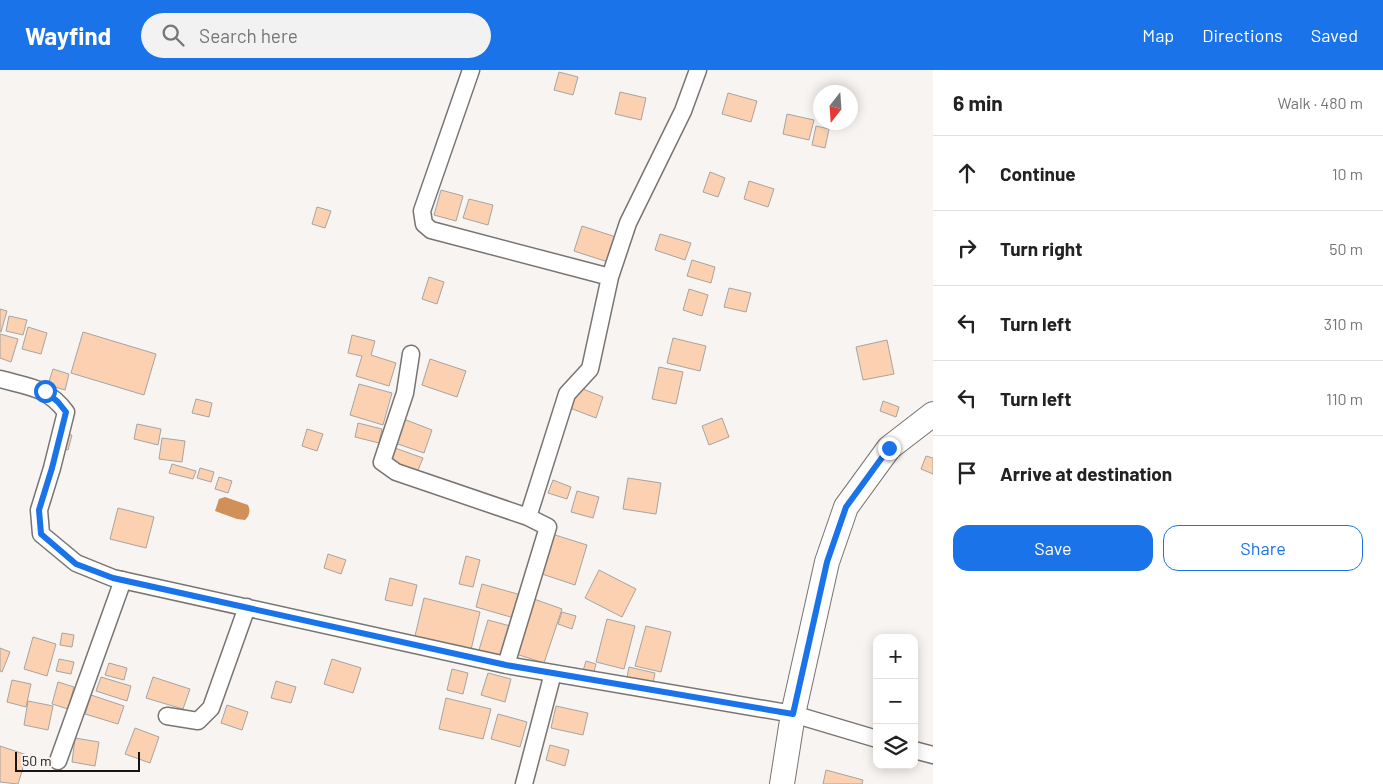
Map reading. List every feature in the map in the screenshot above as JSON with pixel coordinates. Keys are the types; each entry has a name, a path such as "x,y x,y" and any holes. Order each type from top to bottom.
{"street":[{"path":"471,70 422,211 424,224 431,230 610,277"},
{"path":"528,517 567,394 590,369 610,277 628,223 683,111 698,70"},
{"path":"411,354 406,393 382,462 396,472 528,517 548,527 506,665"},
{"path":"0,379 45,391 66,412 39,510 41,534 76,564 123,580 506,665 793,714 873,737"},
{"path":"782,784 793,714 827,562 846,507 889,448 933,414"},
{"path":"58,761 123,580"},
{"path":"167,716 198,721 211,708 247,607"},
{"path":"524,784 553,674"},
{"path":"918,751 933,755"}],"shaded area":[{"path":"225,497 248,505 249,513 245,520 215,511 219,499"}],"building":[{"path":"559,72 578,77 573,95 554,90"},
{"path":"620,92 646,98 641,120 615,114"},
{"path":"728,93 757,101 751,122 722,114"},
{"path":"787,114 813,120 809,140 783,134"},
{"path":"815,130 829,130 825,148 812,145"},
{"path":"710,172 725,178 718,197 703,192"},
{"path":"749,181 774,189 768,207 744,199"},
{"path":"441,190 463,196 456,221 434,215"},
{"path":"469,199 493,205 488,225 463,218"},
{"path":"317,207 331,211 325,228 312,224"},
{"path":"582,226 616,237 608,262 574,251"},
{"path":"660,234 691,243 685,260 655,250"},
{"path":"692,260 715,267 711,283 687,276"},
{"path":"429,277 444,282 437,304 422,299"},
{"path":"729,288 751,293 746,312 724,307"},
{"path":"689,289 708,295 702,316 683,310"},
{"path":"0,309 7,311 1,332 0,332"},
{"path":"9,316 27,320 23,335 6,331"},
{"path":"28,327 47,333 41,354 22,349"},
{"path":"83,332 156,354 144,395 71,373"},
{"path":"0,334 18,339 11,362 0,358"},
{"path":"352,335 375,341 371,355 396,363 389,386 356,376 362,356 348,353"},
{"path":"673,338 706,346 700,371 667,363"},
{"path":"887,340 894,374 863,380 856,347"},
{"path":"430,359 466,371 457,397 422,385"},
{"path":"659,367 683,372 676,404 652,399"},
{"path":"53,369 69,374 65,390 48,385"},
{"path":"359,384 392,393 383,425 350,415"},
{"path":"578,387 603,397 596,418 570,408"},
{"path":"196,399 212,403 209,417 192,413"},
{"path":"883,401 899,407 896,417 880,411"},
{"path":"401,418 432,430 424,453 392,442"},
{"path":"722,418 729,437 709,445 702,426"},
{"path":"358,423 382,429 379,443 355,437"},
{"path":"137,424 161,429 158,445 134,439"},
{"path":"307,429 323,434 317,451 302,446"},
{"path":"64,434 72,435 68,450 61,448"},
{"path":"162,438 185,441 182,462 159,459"},
{"path":"395,448 423,458 416,475 388,464"},
{"path":"926,456 933,458 933,474 921,469"},
{"path":"172,464 196,471 193,479 169,473"},
{"path":"200,468 214,472 211,482 197,478"},
{"path":"219,477 232,481 228,493 215,489"},
{"path":"628,478 661,483 656,514 623,509"},
{"path":"553,480 571,487 567,499 548,493"},
{"path":"577,491 599,497 593,518 571,512"},
{"path":"118,508 154,517 146,548 110,539"},
{"path":"552,534 587,545 575,585 539,573"},
{"path":"328,554 346,560 341,574 324,568"},
{"path":"466,556 480,560 473,587 459,584"},
{"path":"599,570 636,589 622,617 585,598"},
{"path":"390,578 417,585 412,606 385,600"},
{"path":"482,584 521,595 514,618 476,607"},
{"path":"424,598 480,612 470,654 414,640"},
{"path":"534,599 562,609 544,663 516,654"},
{"path":"562,612 576,616 572,629 558,624"},
{"path":"607,619 635,626 624,669 596,662"},
{"path":"488,620 514,627 506,658 479,650"},
{"path":"646,626 671,632 661,672 635,666"},
{"path":"62,633 74,635 72,647 60,645"},
{"path":"33,637 56,644 47,676 24,669"},
{"path":"0,648 10,652 2,672 0,671"},
{"path":"59,659 74,662 71,674 56,671"},
{"path":"332,659 361,668 353,693 324,684"},
{"path":"586,661 596,664 593,675 583,671"},
{"path":"109,663 127,668 124,680 105,675"},
{"path":"629,667 655,673 652,689 626,683"},
{"path":"452,669 468,673 463,694 447,690"},
{"path":"488,673 511,679 505,702 481,695"},
{"path":"101,677 131,686 127,701 96,691"},
{"path":"153,677 190,689 183,709 146,698"},
{"path":"12,680 31,684 26,707 7,702"},
{"path":"276,681 296,687 291,703 271,698"},
{"path":"58,682 74,687 68,709 52,704"},
{"path":"91,695 124,706 118,724 85,714"},
{"path":"446,698 491,709 483,739 439,729"},
{"path":"28,701 53,706 48,730 24,725"},
{"path":"227,705 248,712 242,730 221,723"},
{"path":"556,706 588,713 583,735 551,728"},
{"path":"498,714 527,722 520,747 491,739"},
{"path":"135,728 159,737 150,763 125,754"},
{"path":"75,738 99,742 95,766 72,762"},
{"path":"550,745 569,750 565,766 546,760"},
{"path":"0,746 27,755 18,784 0,782"},
{"path":"826,770 863,780 862,784 823,784"}],"route":[{"path":"45,391 66,412 39,510 41,534 76,564 113,578 392,638 506,665 793,714 827,562 846,507 889,448"}]}
